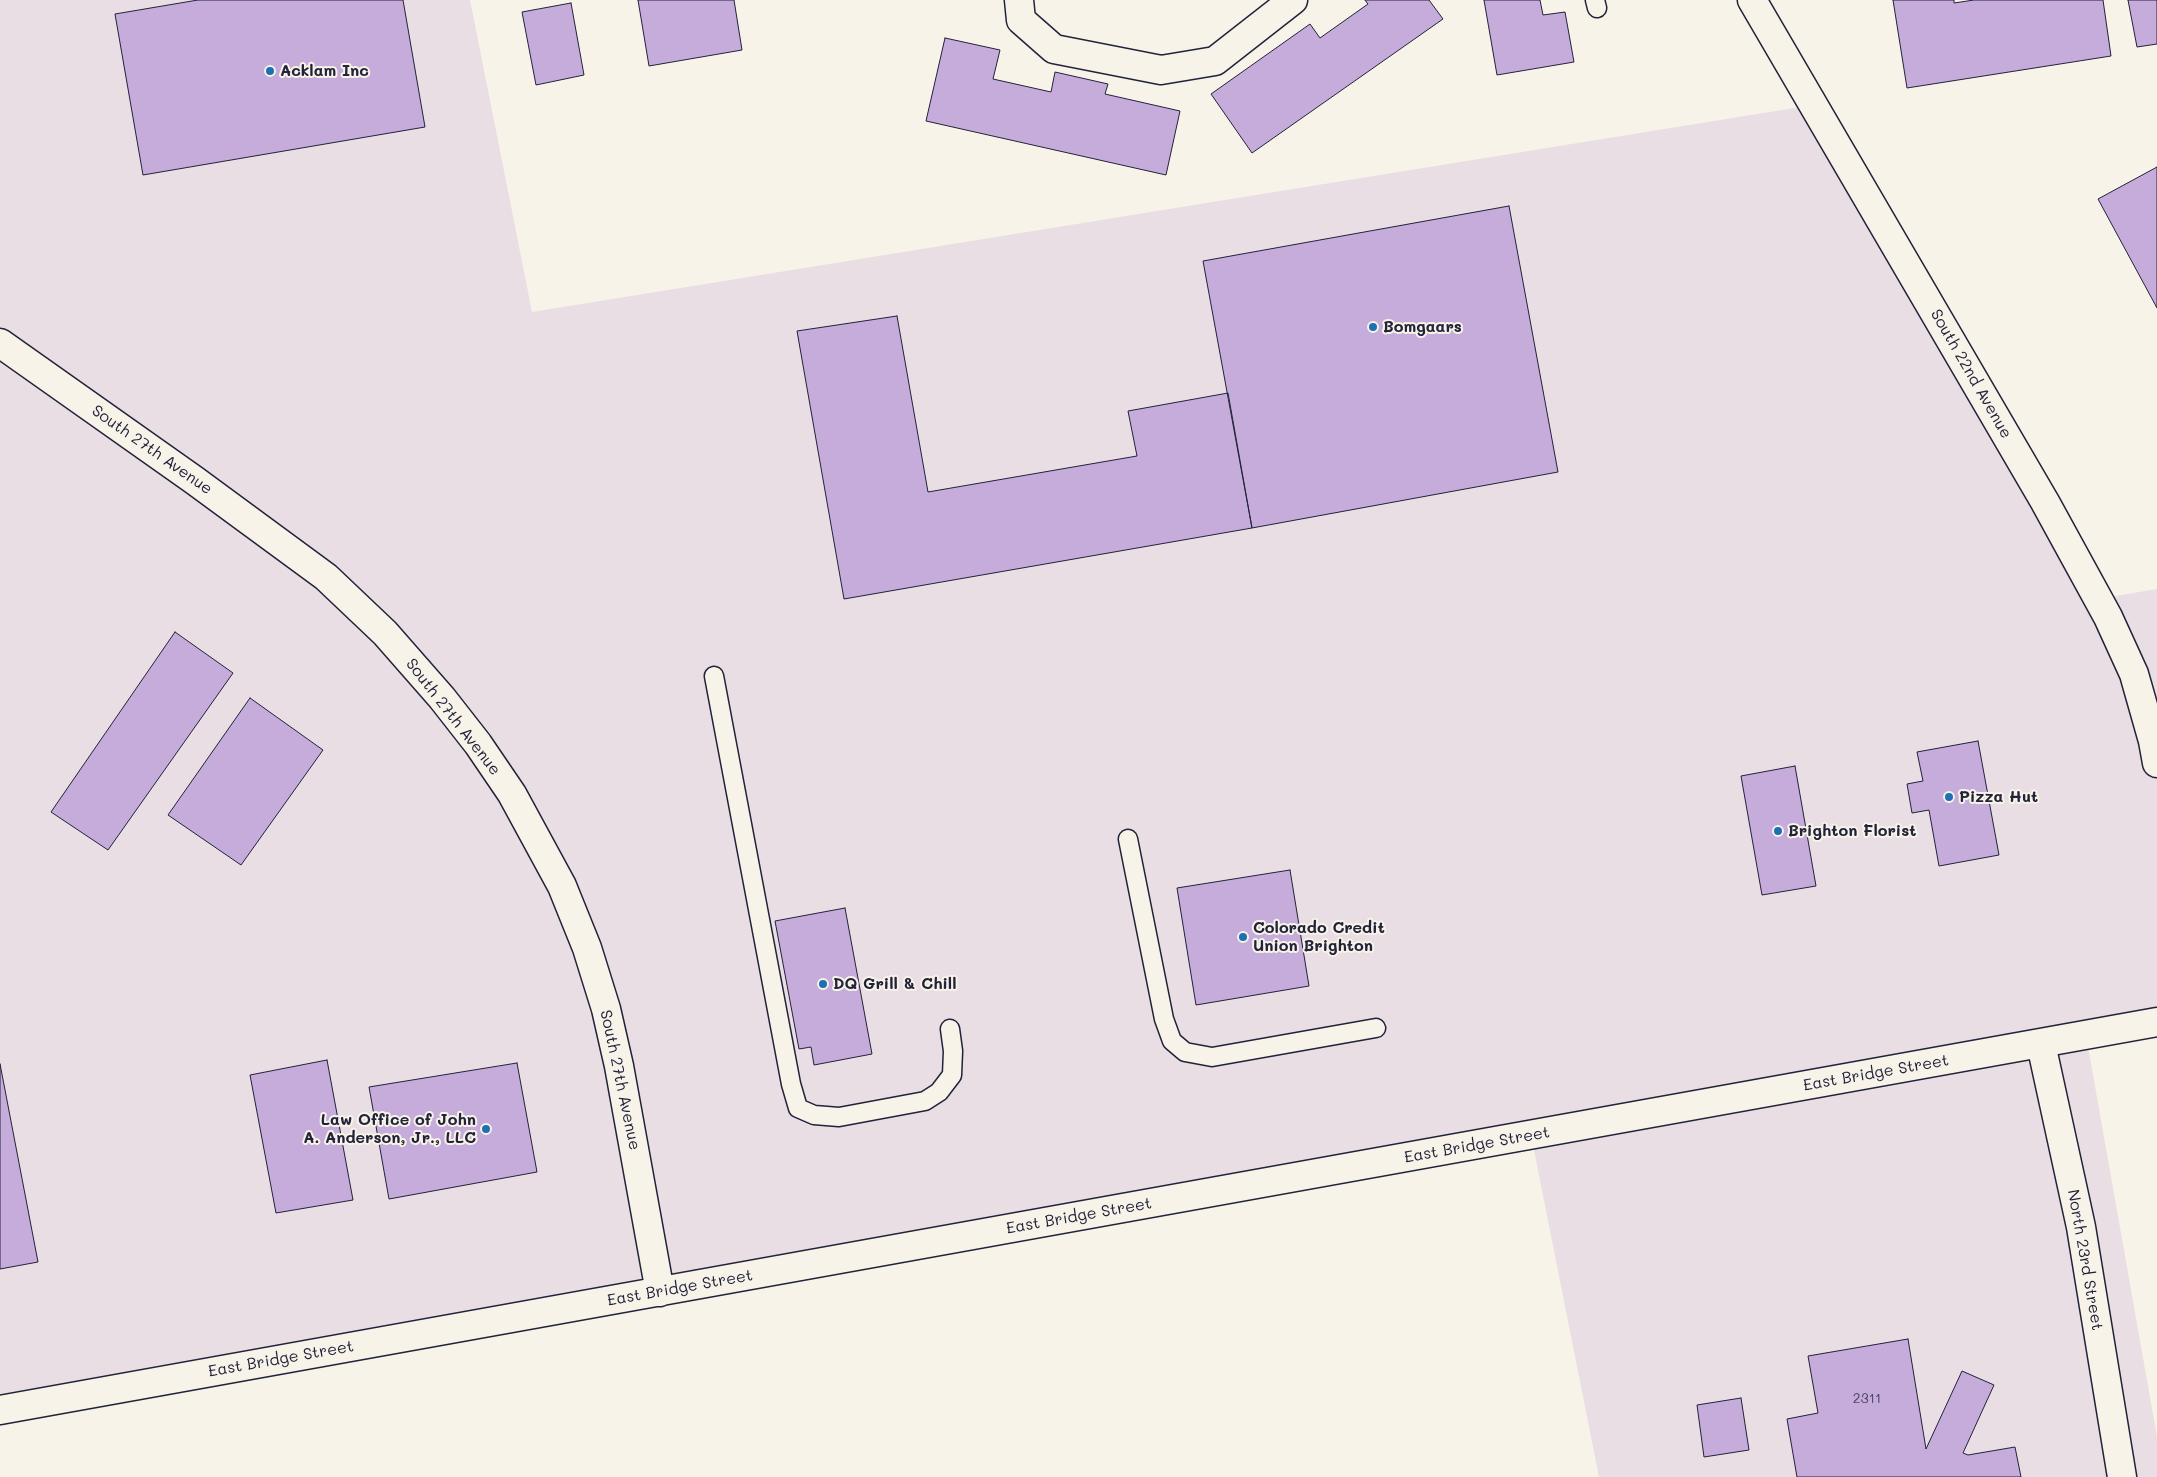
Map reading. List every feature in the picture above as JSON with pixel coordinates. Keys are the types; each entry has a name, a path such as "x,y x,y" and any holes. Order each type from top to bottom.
{"main road":[{"path":"1019,0 1021,20 1054,49 1161,70 1215,61 1293,0"},
{"name":"South 22nd Avenue","path":"1752,0 2045,502 2108,617 2134,674 2153,741 2157,763"},
{"name":"South 27th Avenue","path":"0,344 194,480 326,578 385,633 442,698 478,744 512,794 562,886 587,948 606,1009 619,1066 660,1292"},
{"name":"East Bridge Street","path":"0,1410 2157,1022"},
{"name":"North 23rd Street","path":"2041,1044 2081,1227 2122,1477"}],"lane":[{"path":"714,676 791,1084 798,1108 814,1115 838,1117 925,1101 940,1092 952,1076 953,1051 950,1029"},
{"path":"1128,839 1164,1019 1172,1041 1185,1052 1212,1057 1376,1028"}],"shaded area":[{"path":"0,0 470,0 532,312 1813,105 2098,599 2157,589 2157,1022 2086,1035 2157,1437 2157,1477 1599,1477 1531,1135 0,1410"}],"building":[{"name":"Acklam Inc","path":"198,0 403,0 425,127 143,175 115,14"},
{"path":"638,0 734,0 742,50 649,66"},
{"path":"1365,0 1429,0 1443,19 1252,153 1211,94 1310,24 1320,38 1368,4"},
{"path":"1484,0 1540,0 1543,15 1565,12 1574,62 1497,75"},
{"path":"1893,0 1954,0 1954,3 1974,0 2103,0 2111,56 1907,88"},
{"path":"2128,0 2157,0 2157,44 2137,47"},
{"path":"571,3 584,75 536,85 522,12"},
{"path":"945,38 1000,50 993,79 1051,92 1055,72 1108,84 1105,94 1180,111 1166,175 926,121"},
{"path":"2157,167 2157,308 2098,199"},
{"name":"Bomgaars","path":"1509,206 1558,472 1252,528 1203,261"},
{"path":"897,316 928,492 1137,456 1128,411 1228,393 1252,528 844,599 797,331"},
{"path":"175,632 233,673 108,850 51,812"},
{"path":"250,698 323,750 241,865 168,815"},
{"name":"Pizza Hut","path":"1978,741 1999,855 1939,866 1929,810 1912,813 1907,784 1923,781 1917,752"},
{"name":"Brighton Florist","path":"1795,766 1816,886 1762,895 1741,776"},
{"name":"Colorado Credit Union Brighton","path":"1290,870 1309,986 1196,1005 1177,888"},
{"name":"DQ Grill & Chill","path":"845,908 872,1054 814,1065 811,1047 799,1049 775,921"},
{"path":"327,1060 353,1200 276,1213 250,1075"},
{"path":"517,1063 537,1172 389,1199 369,1087"},
{"path":"0,1064 38,1262 0,1269"},
{"path":"1908,1339 1926,1449 1962,1371 1994,1385 1963,1453 1968,1455 2015,1447 2021,1477 1797,1477 1787,1419 1818,1413 1808,1356"},
{"path":"1741,1398 1749,1450 1704,1457 1697,1405"}],"place":[{"name":"Acklam Inc","path":"270,71"},
{"name":"Bomgaars","path":"1373,327"},
{"name":"Pizza Hut","path":"1949,797"},
{"name":"Brighton Florist","path":"1778,831"},
{"name":"Colorado Credit Union Brighton","path":"1243,937"},
{"name":"DQ Grill & Chill","path":"823,984"},
{"name":"Law Office of John A. Anderson, Jr., LLC","path":"486,1129"}]}
